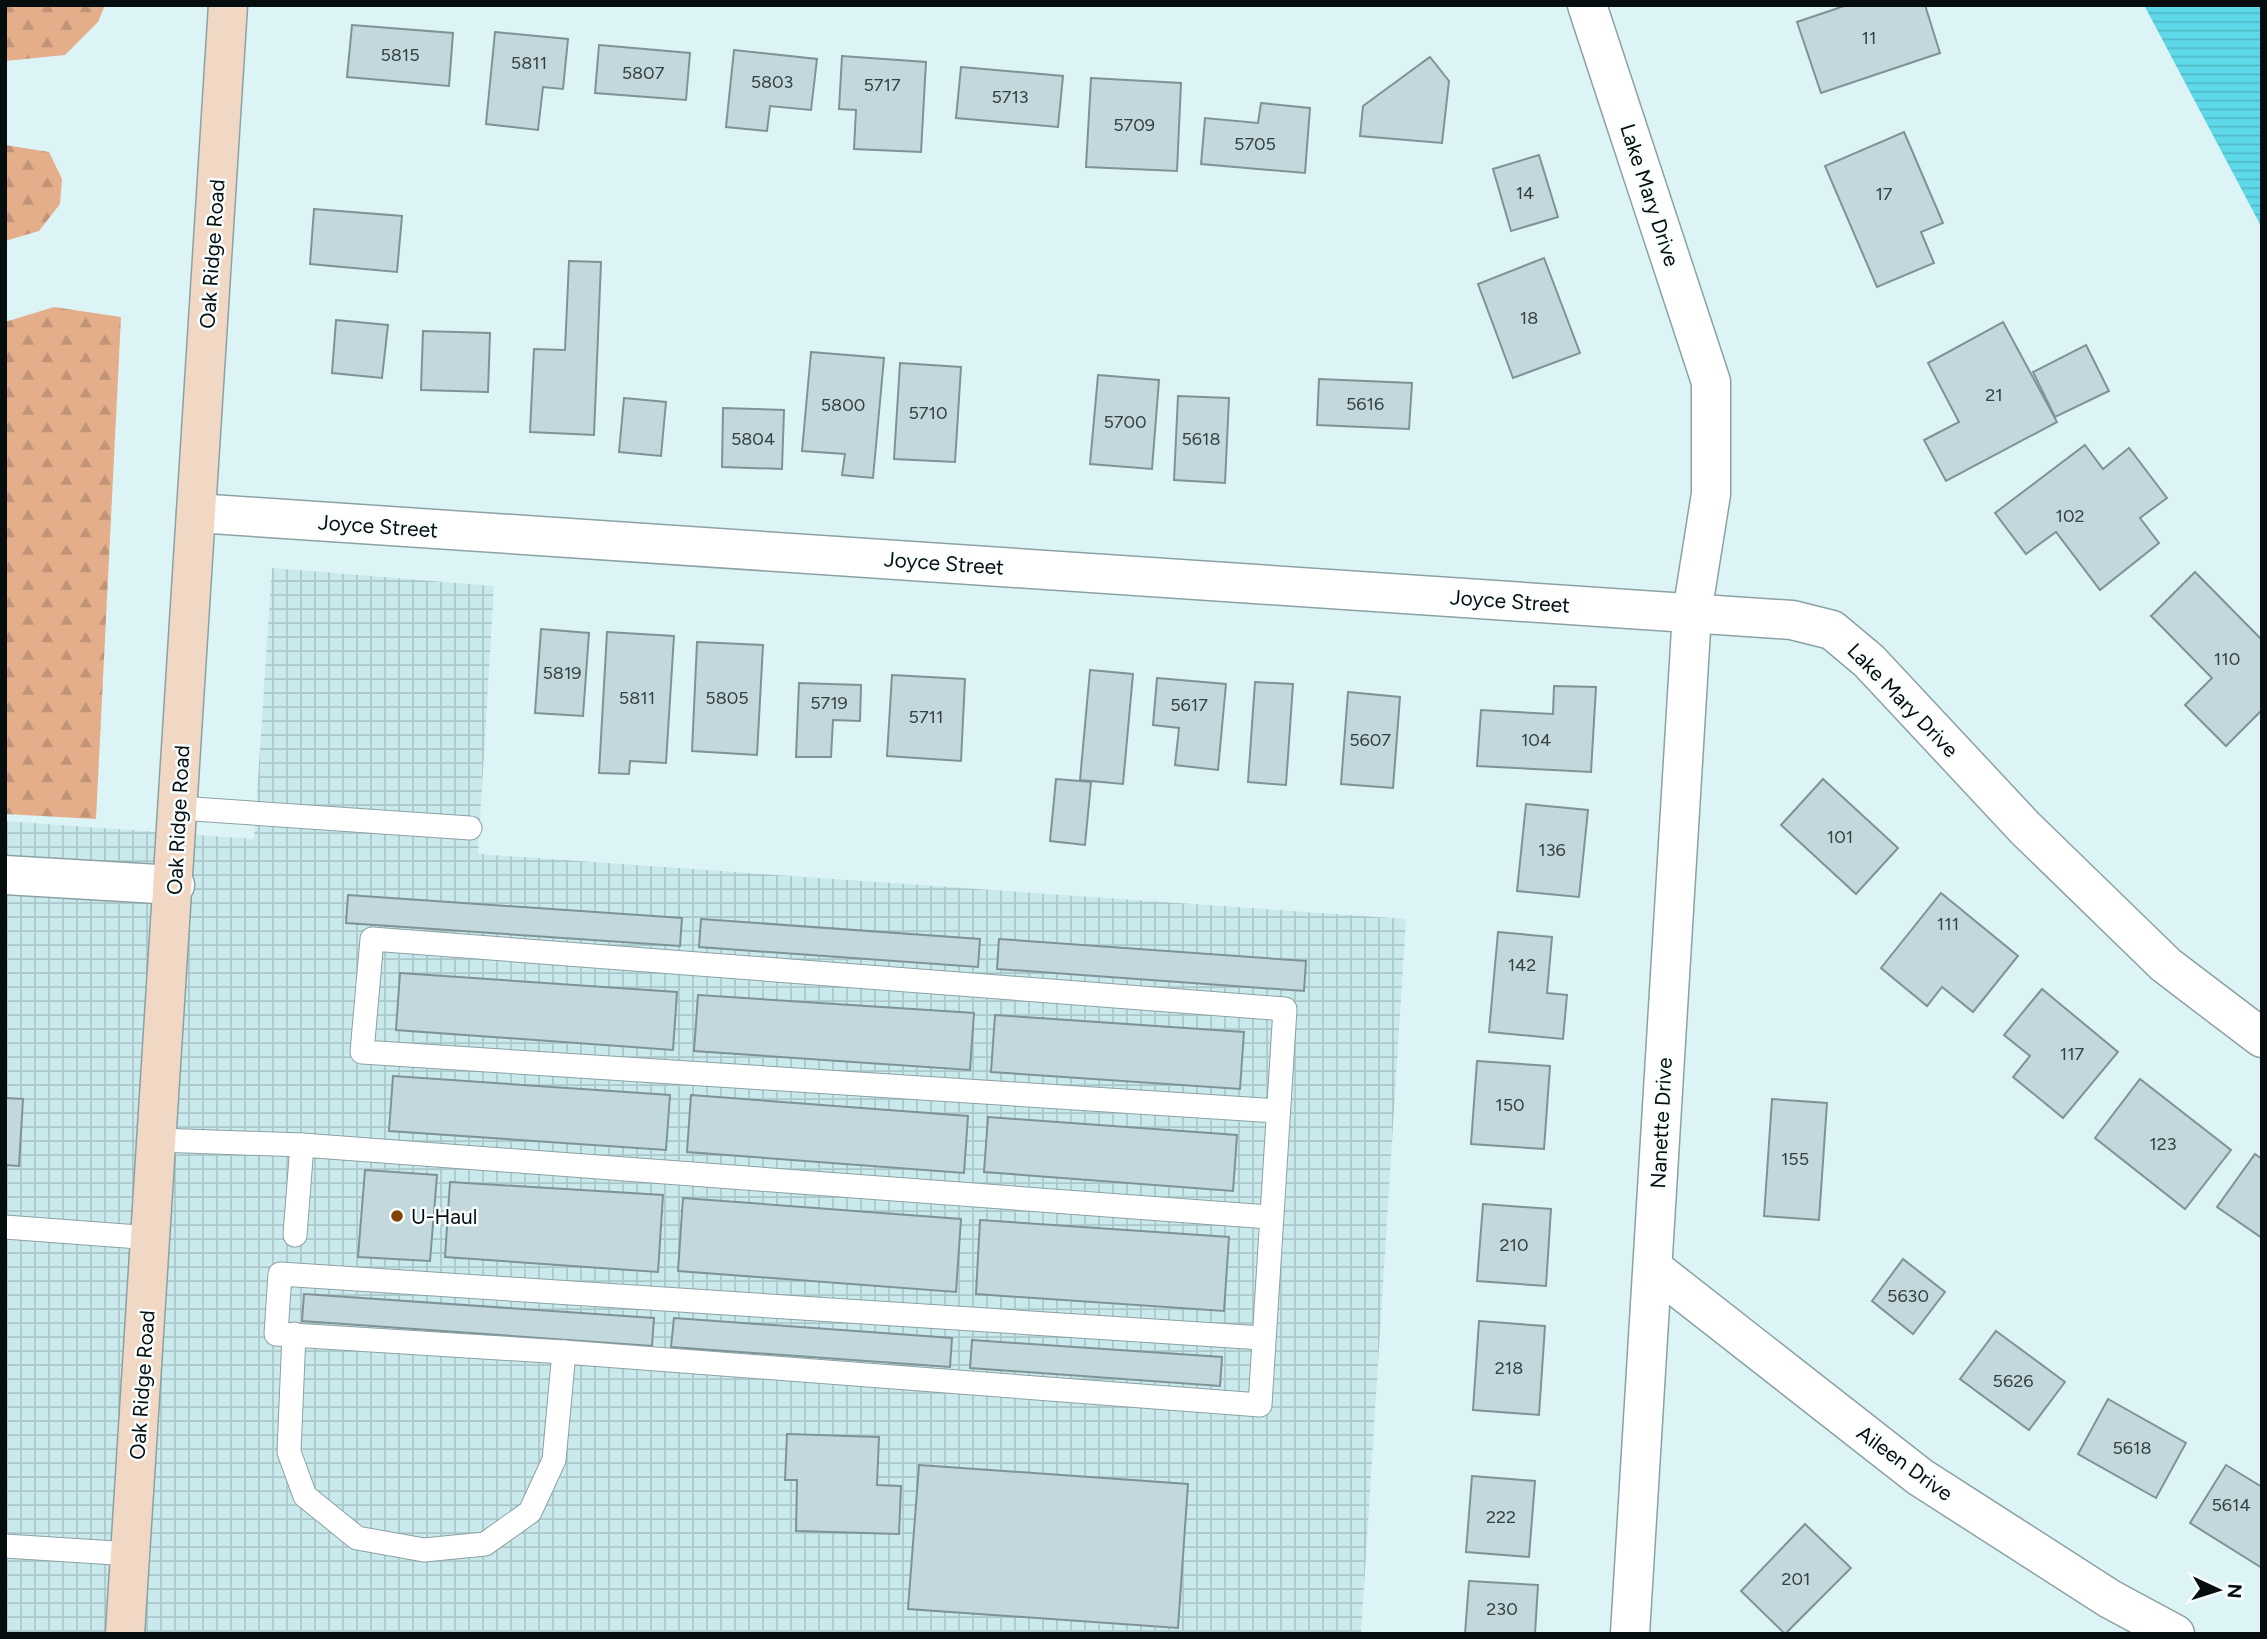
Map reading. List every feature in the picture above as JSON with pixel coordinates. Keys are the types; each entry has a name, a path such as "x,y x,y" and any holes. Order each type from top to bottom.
{"main road":[{"name":"Oak Ridge Road","path":"125,1634 175,885 228,5"}],"street":[{"name":"Lake Mary Drive","path":"1587,5 1711,382 1711,494 1692,613 1792,620 1832,630 1870,661 2025,828 2166,965 2262,1038"},
{"name":"Joyce Street","path":"196,513 1692,613"},
{"name":"Nanette Drive","path":"1630,1634 1692,613"},
{"path":"5,874 175,885"},
{"name":"Aileen Drive","path":"1653,1268 1920,1478 2109,1616 2175,1634"}],"lane":[{"path":"179,808 470,828"},
{"path":"1262,1338 280,1274 276,1334 564,1352 1260,1405 1269,1217 1278,1111 1285,1009 372,939 362,1052 1278,1111"},
{"path":"158,1140 302,1145 1269,1217"},
{"path":"295,1236 302,1145"},
{"path":"5,1227 152,1237"},
{"path":"294,1334 289,1451 305,1496 357,1538 424,1550 485,1544 530,1512 554,1461 564,1352"},
{"path":"5,1546 131,1554"}],"shaded area":[{"path":"272,568 494,586 478,854 1406,919 1361,1634 5,1634 5,821 254,839"}],"green space":[{"path":"5,5 105,5 98,22 65,55 5,61"},
{"path":"5,145 49,152 62,179 60,204 39,231 5,241"},
{"path":"54,307 121,317 96,819 5,814 5,322"}],"water":[{"path":"2144,5 2262,5 2262,228"}],"building":[{"path":"1847,5 1925,5 1940,53 1821,93 1797,22"},
{"path":"352,25 453,33 449,86 347,77"},
{"path":"495,32 568,39 563,89 543,87 538,130 486,124"},
{"path":"599,45 690,53 686,100 595,93"},
{"path":"734,50 817,59 811,110 770,106 767,131 726,127"},
{"path":"842,56 926,62 921,152 854,149 856,110 839,109"},
{"path":"1430,57 1449,81 1442,143 1360,136 1363,106"},
{"path":"961,67 1063,76 1058,127 956,118"},
{"path":"1091,78 1181,83 1177,171 1086,167"},
{"path":"1261,103 1310,108 1305,173 1201,164 1205,118 1258,123"},
{"path":"1904,132 1943,223 1921,232 1934,263 1877,287 1825,166"},
{"path":"1539,155 1558,217 1511,231 1493,169"},
{"path":"314,209 402,216 397,272 310,264"},
{"path":"1544,258 1580,353 1513,378 1478,284"},
{"path":"569,261 601,262 594,435 530,432 534,349 565,350"},
{"path":"336,320 388,325 382,378 332,373"},
{"path":"2003,322 2057,422 1946,481 1924,440 1959,422 1928,363"},
{"path":"423,331 490,333 488,392 421,390"},
{"path":"2086,345 2109,391 2055,417 2033,372"},
{"path":"811,352 884,358 873,478 842,475 845,454 802,451"},
{"path":"900,363 961,367 955,462 894,459"},
{"path":"1098,375 1159,380 1152,469 1090,464"},
{"path":"1319,379 1412,383 1409,429 1317,425"},
{"path":"1178,396 1229,398 1225,483 1174,480"},
{"path":"624,398 666,402 661,456 619,452"},
{"path":"723,408 784,410 782,469 722,467"},
{"path":"2085,445 2103,469 2129,448 2167,498 2140,518 2159,543 2100,590 2056,532 2026,554 1995,513"},
{"path":"2195,572 2262,640 2262,710 2226,746 2185,705 2212,678 2151,616"},
{"path":"541,629 589,633 583,716 535,713"},
{"path":"607,632 674,636 666,763 630,761 629,774 599,773"},
{"path":"697,642 763,645 757,755 692,751"},
{"path":"1090,670 1133,674 1123,784 1080,780"},
{"path":"892,675 965,679 961,761 887,756"},
{"path":"1157,678 1226,684 1218,770 1175,765 1179,728 1153,725"},
{"path":"1255,682 1293,684 1286,785 1248,782"},
{"path":"799,683 861,685 860,721 833,720 831,757 796,757"},
{"path":"1554,686 1596,687 1591,772 1477,766 1481,710 1553,714"},
{"path":"1348,692 1400,697 1393,788 1341,784"},
{"path":"1056,779 1091,782 1085,845 1050,841"},
{"path":"1823,779 1898,848 1856,894 1781,825"},
{"path":"1526,804 1588,810 1579,897 1517,891"},
{"path":"1941,893 2018,956 1973,1012 1942,987 1927,1006 1881,968"},
{"path":"348,895 682,918 680,946 346,923"},
{"path":"701,919 980,939 978,967 699,947"},
{"path":"1498,932 1552,937 1547,993 1567,995 1563,1039 1489,1032"},
{"path":"999,939 1306,961 1304,991 997,969"},
{"path":"400,973 677,992 673,1050 396,1030"},
{"path":"2042,989 2118,1052 2063,1118 2013,1077 2030,1056 2004,1035"},
{"path":"698,995 974,1013 970,1070 694,1051"},
{"path":"995,1015 1244,1032 1240,1089 991,1072"},
{"path":"1477,1061 1550,1066 1544,1149 1471,1144"},
{"path":"393,1076 670,1095 666,1150 389,1131"},
{"path":"2140,1079 2231,1150 2185,1209 2095,1138"},
{"path":"691,1095 968,1116 964,1173 687,1152"},
{"path":"5,1098 23,1099 19,1166 5,1165"},
{"path":"1772,1099 1827,1103 1819,1220 1764,1216"},
{"path":"988,1117 1237,1135 1233,1191 984,1172"},
{"path":"2255,1154 2262,1159 2262,1238 2217,1207"},
{"name":"U-Haul","path":"365,1170 437,1175 430,1261 358,1257"},
{"path":"450,1182 663,1195 658,1272 445,1257"},
{"path":"683,1198 961,1219 956,1292 678,1271"},
{"path":"1483,1204 1551,1209 1546,1286 1477,1281"},
{"path":"980,1220 1229,1237 1224,1311 976,1294"},
{"path":"1903,1259 1945,1292 1913,1334 1872,1301"},
{"path":"304,1294 654,1318 652,1346 302,1321"},
{"path":"674,1318 952,1338 950,1367 671,1347"},
{"path":"1479,1321 1545,1326 1539,1415 1473,1410"},
{"path":"1996,1331 2065,1382 2029,1430 1960,1379"},
{"path":"972,1340 1222,1357 1220,1386 970,1368"},
{"path":"2108,1399 2186,1443 2156,1498 2078,1454"},
{"path":"787,1434 879,1437 877,1485 901,1486 899,1534 796,1531 797,1480 785,1480"},
{"path":"919,1465 1188,1484 1178,1628 908,1609"},
{"path":"2226,1465 2262,1487 2262,1568 2190,1523"},
{"path":"1472,1476 1535,1481 1529,1557 1466,1552"},
{"path":"1805,1524 1851,1568 1785,1634 1741,1591"},
{"path":"1469,1581 1538,1585 1535,1634 1465,1634"}],"place":[{"name":"U-Haul","path":"397,1216"}]}
